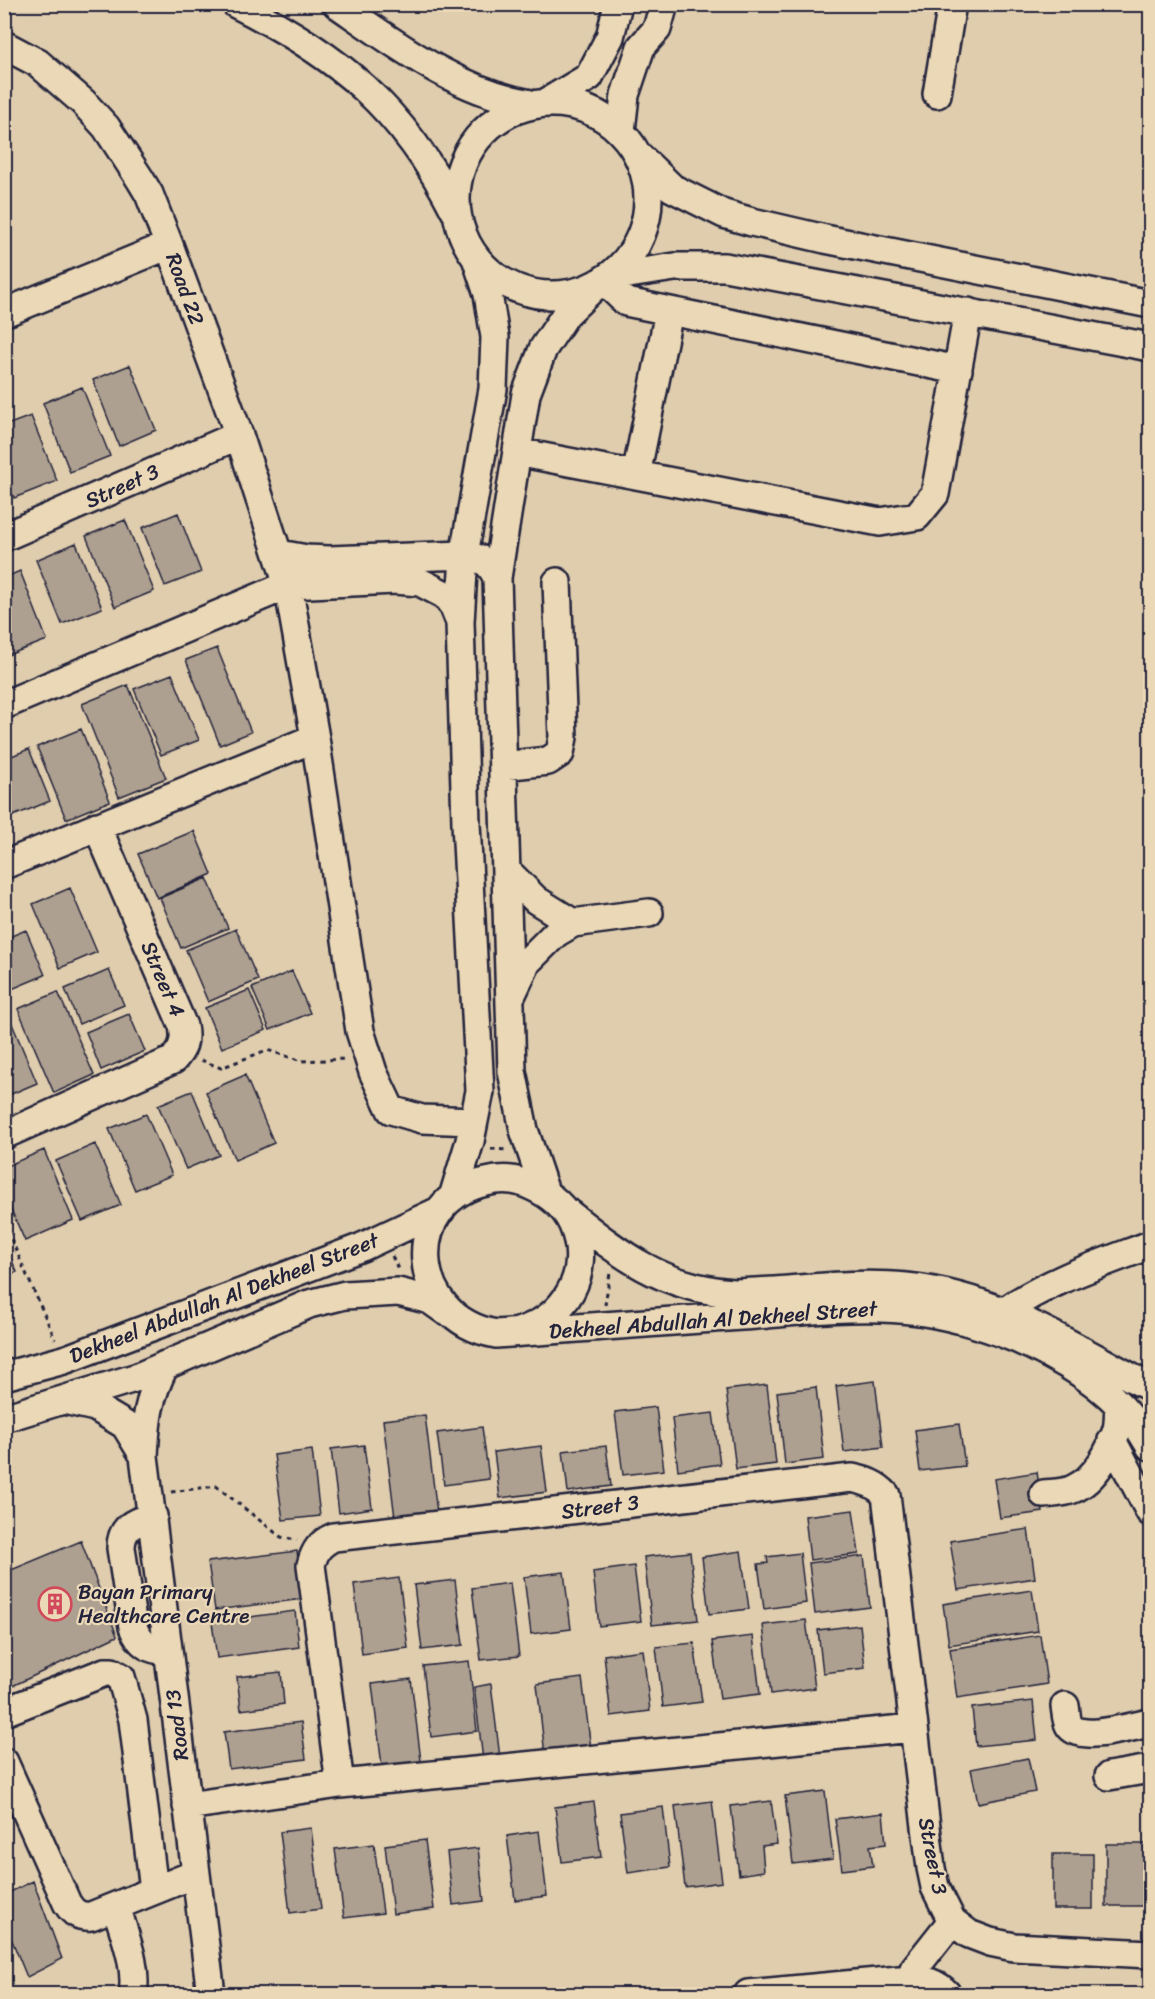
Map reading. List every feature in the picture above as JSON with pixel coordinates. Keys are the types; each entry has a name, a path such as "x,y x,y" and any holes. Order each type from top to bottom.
{"street":[{"path":"236,4 311,47 343,69 382,104 440,181 476,258 488,294 495,337 493,388 464,555 460,622 467,835 480,1091 472,1131 447,1204 428,1236 426,1264 434,1292 451,1314 467,1325 496,1334 533,1328 558,1310 568,1297 579,1268 577,1236 572,1223 554,1200 530,1147 524,1130 512,1071 497,578 526,394 543,349 566,314 632,253 646,223 649,206 648,189 640,157"},
{"path":"337,4 416,58 447,76 504,100 579,105 595,111 621,130 640,157 672,188 724,213 825,239 1150,304"},
{"path":"458,218 457,184 467,153 482,133 500,117 539,103 590,76 610,37 618,4"},
{"path":"621,130 626,95 641,47 657,29 664,4"},
{"path":"937,94 952,4"},
{"name":"Road 22","path":"4,45 38,63 83,102 106,128 149,195 239,435 288,585 315,738 360,1031 373,1072 391,1110 472,1131"},
{"path":"9,311 169,245"},
{"path":"476,258 497,278 524,291 538,294 568,294 603,281 675,267 725,267 1150,347"},
{"path":"603,281 626,302 958,370"},
{"path":"636,475 669,312"},
{"path":"487,423 518,442 636,475 880,522 917,516 935,494 968,312"},
{"name":"Street 3","path":"4,537 239,435"},
{"path":"279,554 328,560 464,555 479,557 485,561 491,566 497,578"},
{"path":"4,705 288,585 395,580 420,582 445,595 460,622"},
{"path":"502,766 548,761 560,753 563,737 557,582"},
{"path":"4,865 315,738"},
{"name":"Street 4","path":"97,826 183,1026 185,1038 181,1051"},
{"path":"506,870 536,900 573,923"},
{"path":"510,998 527,962 556,933 573,923 649,913"},
{"path":"4,1135 173,1060 181,1051"},
{"path":"447,1204 474,1184 498,1179 523,1182 554,1200"},
{"name":"Dekheel Abdullah Al Dekheel Street","path":"554,1200 616,1249 661,1277 710,1291 756,1293 826,1287 906,1287 942,1293 1005,1311 1035,1324 1150,1387"},
{"name":"Dekheel Abdullah Al Dekheel Street","path":"4,1376 64,1360 362,1247 447,1204"},
{"path":"1005,1311 1062,1278 1150,1245"},
{"name":"Dekheel Abdullah Al Dekheel Street","path":"4,1418 138,1377 309,1304 345,1295 398,1292 430,1300 451,1314"},
{"name":"Dekheel Abdullah Al Dekheel Street","path":"518,1332 837,1309 916,1311 986,1329 1050,1355 1084,1376 1119,1405 1132,1419 1150,1446"},
{"name":"Road 13","path":"165,1365 153,1389 146,1417 144,1456 211,1995"},
{"name":"Road 13","path":"64,1400 95,1407 125,1425 144,1456"},
{"path":"1044,1494 1072,1490 1086,1481 1106,1454 1118,1427 1119,1405"},
{"path":"1112,1440 1150,1512"},
{"name":"Street 3","path":"319,1546 334,1537 852,1478 865,1480 878,1486 886,1495 913,1728 935,1887 952,1921 969,1934 990,1942 1014,1947 1150,1954"},
{"path":"319,1546 311,1564 340,1784"},
{"path":"4,1712 105,1672 112,1672 121,1677 133,1720 154,1890"},
{"path":"1065,1706 1069,1725 1076,1731 1087,1734 1150,1723"},
{"path":"133,1720 176,1713"},
{"path":"187,1806 340,1784 913,1728"},
{"path":"4,1762 74,1913 86,1917 195,1874"},
{"path":"1109,1776 1150,1769"},
{"path":"116,1906 132,1964 133,1995"},
{"path":"909,1979 914,1969 952,1921"},
{"path":"748,1995 798,1993 909,1979 925,1980 936,1984 947,1995"}],"path":[{"path":"181,1051 221,1068 267,1050 302,1061 369,1058"},
{"path":"472,1131 488,1149 517,1151 530,1147"},
{"path":"4,1223 64,1360"},
{"path":"383,1237 399,1274 398,1292"},
{"path":"602,1327 616,1249"},
{"path":"151,1505 216,1486 281,1537 319,1546"}],"building":[{"path":"130,365 156,430 119,446 93,380"},
{"path":"82,387 110,456 70,472 43,403"},
{"path":"31,416 57,481 14,498 4,475 4,426"},
{"path":"178,513 201,572 165,586 142,528"},
{"path":"125,520 154,591 115,607 86,536"},
{"path":"76,543 102,608 62,624 36,560"},
{"path":"20,571 47,640 8,655 4,647 4,578"},
{"path":"217,648 251,732 220,745 186,660"},
{"path":"172,674 199,740 161,755 134,689"},
{"path":"128,685 166,778 119,797 82,704"},
{"path":"81,729 110,801 66,819 37,747"},
{"path":"29,749 50,801 8,818 4,809 4,759"},
{"path":"194,831 212,874 157,898 138,854"},
{"path":"207,878 228,928 181,948 160,898"},
{"path":"70,888 97,952 60,968 33,904"},
{"path":"236,929 258,980 208,1002 186,950"},
{"path":"26,930 45,975 7,991 4,984 4,939"},
{"path":"109,970 124,1005 79,1024 65,989"},
{"path":"292,971 310,1013 270,1030 252,988"},
{"path":"249,990 266,1030 222,1048 205,1008"},
{"path":"58,992 94,1075 54,1093 18,1009"},
{"path":"129,1014 145,1051 101,1070 86,1032"},
{"path":"10,1019 37,1083 4,1097 4,1021"},
{"path":"245,1075 274,1143 235,1160 206,1092"},
{"path":"192,1091 219,1155 186,1169 158,1105"},
{"path":"146,1114 172,1175 135,1190 109,1129"},
{"path":"95,1144 121,1205 82,1221 56,1161"},
{"path":"44,1150 73,1220 25,1241 4,1194 4,1167"},
{"path":"4,1243 17,1272 4,1278"},
{"path":"875,1381 883,1447 844,1452 836,1386"},
{"path":"767,1385 776,1464 736,1469 726,1390"},
{"path":"816,1387 824,1459 785,1464 777,1392"},
{"path":"656,1407 664,1470 623,1475 615,1412"},
{"path":"713,1413 720,1464 678,1470 672,1418"},
{"path":"425,1415 437,1513 395,1518 383,1420"},
{"path":"959,1424 965,1466 920,1471 915,1430"},
{"path":"482,1427 489,1479 444,1485 437,1433"},
{"path":"364,1445 372,1508 339,1513 331,1449"},
{"path":"541,1446 547,1492 500,1498 494,1452"},
{"path":"606,1446 611,1486 568,1492 563,1451"},
{"path":"312,1450 320,1516 283,1520 274,1455"},
{"path":"1037,1472 1043,1512 1000,1518 994,1479"},
{"path":"853,1510 859,1554 810,1560 805,1516"},
{"path":"1028,1529 1035,1578 958,1590 950,1541"},
{"name":"Bayan Primary Healthcare Centre","path":"81,1541 117,1636 4,1690 4,1573"},
{"path":"297,1551 303,1599 215,1610 208,1562"},
{"path":"741,1551 749,1609 709,1614 702,1557"},
{"path":"690,1552 698,1620 652,1625 644,1557"},
{"path":"800,1553 806,1603 764,1609 758,1564 768,1563 767,1557"},
{"path":"864,1556 870,1607 815,1614 809,1563"},
{"path":"634,1566 641,1621 599,1626 593,1572"},
{"path":"564,1572 571,1629 531,1634 524,1577"},
{"path":"399,1578 408,1648 362,1654 354,1584"},
{"path":"455,1580 463,1645 422,1650 414,1585"},
{"path":"510,1583 519,1656 481,1660 472,1588"},
{"path":"1032,1590 1038,1631 949,1645 943,1604"},
{"path":"295,1611 299,1647 217,1658 212,1622"},
{"path":"806,1620 815,1688 771,1694 763,1625"},
{"path":"860,1625 865,1668 823,1673 818,1630"},
{"path":"1040,1635 1047,1684 957,1698 950,1649"},
{"path":"753,1636 760,1694 720,1699 712,1641"},
{"path":"694,1643 702,1702 663,1707 656,1647"},
{"path":"643,1650 650,1711 611,1716 604,1655"},
{"path":"469,1661 477,1731 431,1737 423,1666"},
{"path":"281,1672 284,1704 241,1710 237,1677"},
{"path":"582,1678 591,1749 545,1755 537,1684"},
{"path":"411,1679 421,1761 382,1766 372,1684"},
{"path":"491,1684 500,1758 483,1760 474,1687"},
{"path":"1033,1701 1037,1740 976,1746 972,1708"},
{"path":"301,1722 306,1759 229,1769 224,1732"},
{"path":"1028,1758 1035,1792 978,1803 971,1769"},
{"path":"825,1791 833,1859 793,1864 785,1796"},
{"path":"712,1801 722,1882 685,1887 675,1806"},
{"path":"771,1801 777,1844 762,1846 764,1871 739,1875 731,1806"},
{"path":"594,1802 601,1857 562,1862 555,1807"},
{"path":"663,1807 670,1867 628,1873 620,1813"},
{"path":"883,1813 886,1844 870,1846 873,1866 842,1870 835,1819"},
{"path":"311,1828 321,1909 290,1913 280,1832"},
{"path":"539,1831 547,1896 515,1900 507,1836"},
{"path":"425,1840 434,1909 393,1914 385,1845"},
{"path":"374,1844 383,1913 344,1918 335,1849"},
{"path":"1106,1844 1149,1844 1149,1906 1106,1906"},
{"path":"478,1848 484,1901 453,1905 447,1852"},
{"path":"1053,1854 1093,1854 1093,1909 1053,1909"},
{"path":"33,1881 62,1959 27,1977 4,1921 4,1895"}],"place":[{"name":"Bayan Primary Healthcare Centre","path":"55,1604"}]}
